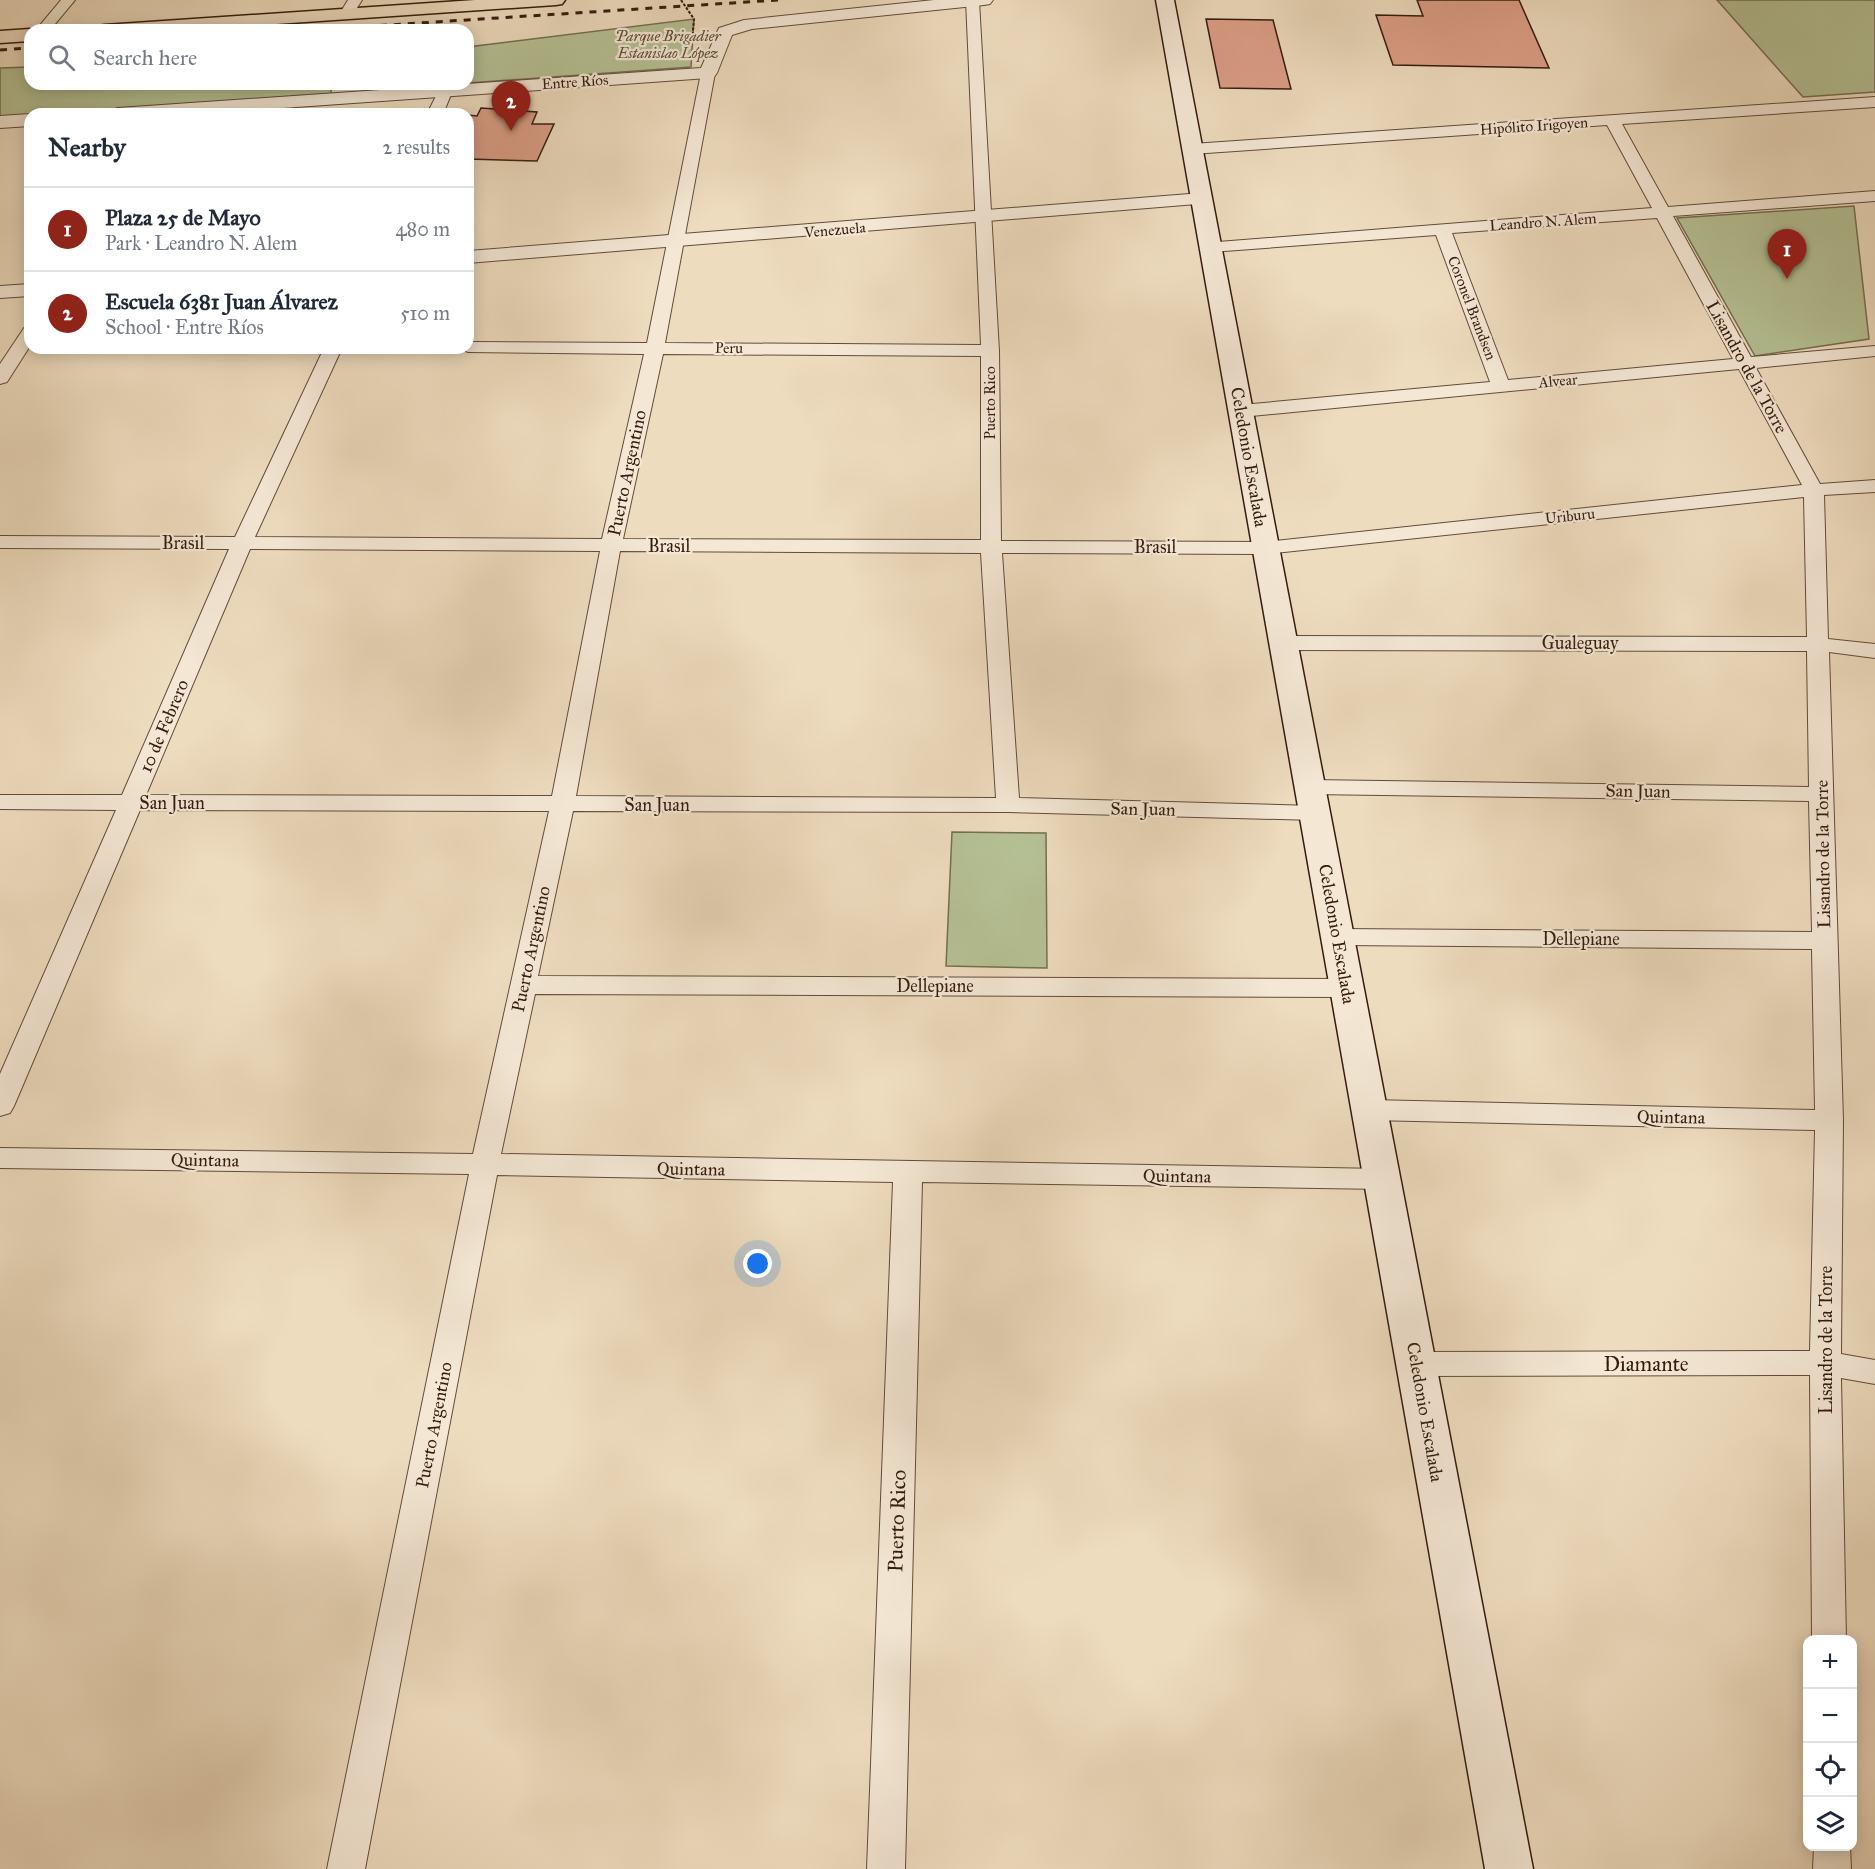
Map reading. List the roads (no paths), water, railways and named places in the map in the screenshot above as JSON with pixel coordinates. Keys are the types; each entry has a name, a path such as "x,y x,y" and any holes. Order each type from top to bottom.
{"main road":[{"path":"168,24 351,7 556,0"},
{"name":"Celedonio Escalada","path":"1165,0 1509,1869"},
{"path":"0,37 24,35"}],"street":[{"path":"48,24 68,0"},
{"path":"972,1 984,0"},
{"name":"Puerto Argentino","path":"346,1869 485,1165 562,805 611,546 655,347 708,73 725,32 750,24 972,1"},
{"name":"Puerto Rico","path":"972,1 990,351 991,546 1008,805"},
{"name":"Entre Ríos","path":"474,90 708,73"},
{"name":"Entre Ríos","path":"223,108 472,90"},
{"path":"438,108 445,92"},
{"name":"Hipólito Irigoyen","path":"1192,149 1875,102"},
{"path":"0,122 24,120"},
{"name":"Lisandro de la Torre","path":"1612,120 1814,490 1828,1120 1825,1363 1828,1635"},
{"name":"Venezuela","path":"474,257 1202,199"},
{"name":"Leandro N. Alem","path":"1211,247 1662,212 1874,200"},
{"name":"Coronel Brandsen","path":"1442,229 1501,386"},
{"path":"0,292 24,290"},
{"path":"0,378 24,345"},
{"name":"Peru","path":"474,347 990,351"},
{"name":"Alvear","path":"1241,411 1875,351"},
{"name":"10 de Febrero","path":"0,1106 242,544 330,354"},
{"name":"Uriburu","path":"1266,548 1814,490 1875,486"},
{"name":"Brasil","path":"0,542 1266,548"},
{"name":"Gualeguay","path":"1284,643 1818,644 1875,651"},
{"name":"San Juan","path":"0,802 1008,805 1821,794"},
{"name":"Dellepiane","path":"1338,937 1825,941"},
{"name":"Dellepiane","path":"523,985 1347,988"},
{"name":"Quintana","path":"1370,1110 1828,1120"},
{"name":"Quintana","path":"0,1158 448,1162 485,1165 908,1173 1383,1179"},
{"name":"Puerto Rico","path":"886,1869 908,1173"},
{"name":"Diamante","path":"1416,1364 1825,1363 1875,1372"},
{"path":"1832,1851 1832,1869"}],"railway":[{"path":"404,24 778,0"},
{"path":"0,50 24,48"}],"place":[{"name":"Escuela 6381 Juan Álvarez","path":"511,131"},
{"name":"Plaza 25 de Mayo","path":"1787,279"}],"park label":[{"name":"Parque Brigadier Estanislao López","path":"668,44"}]}
